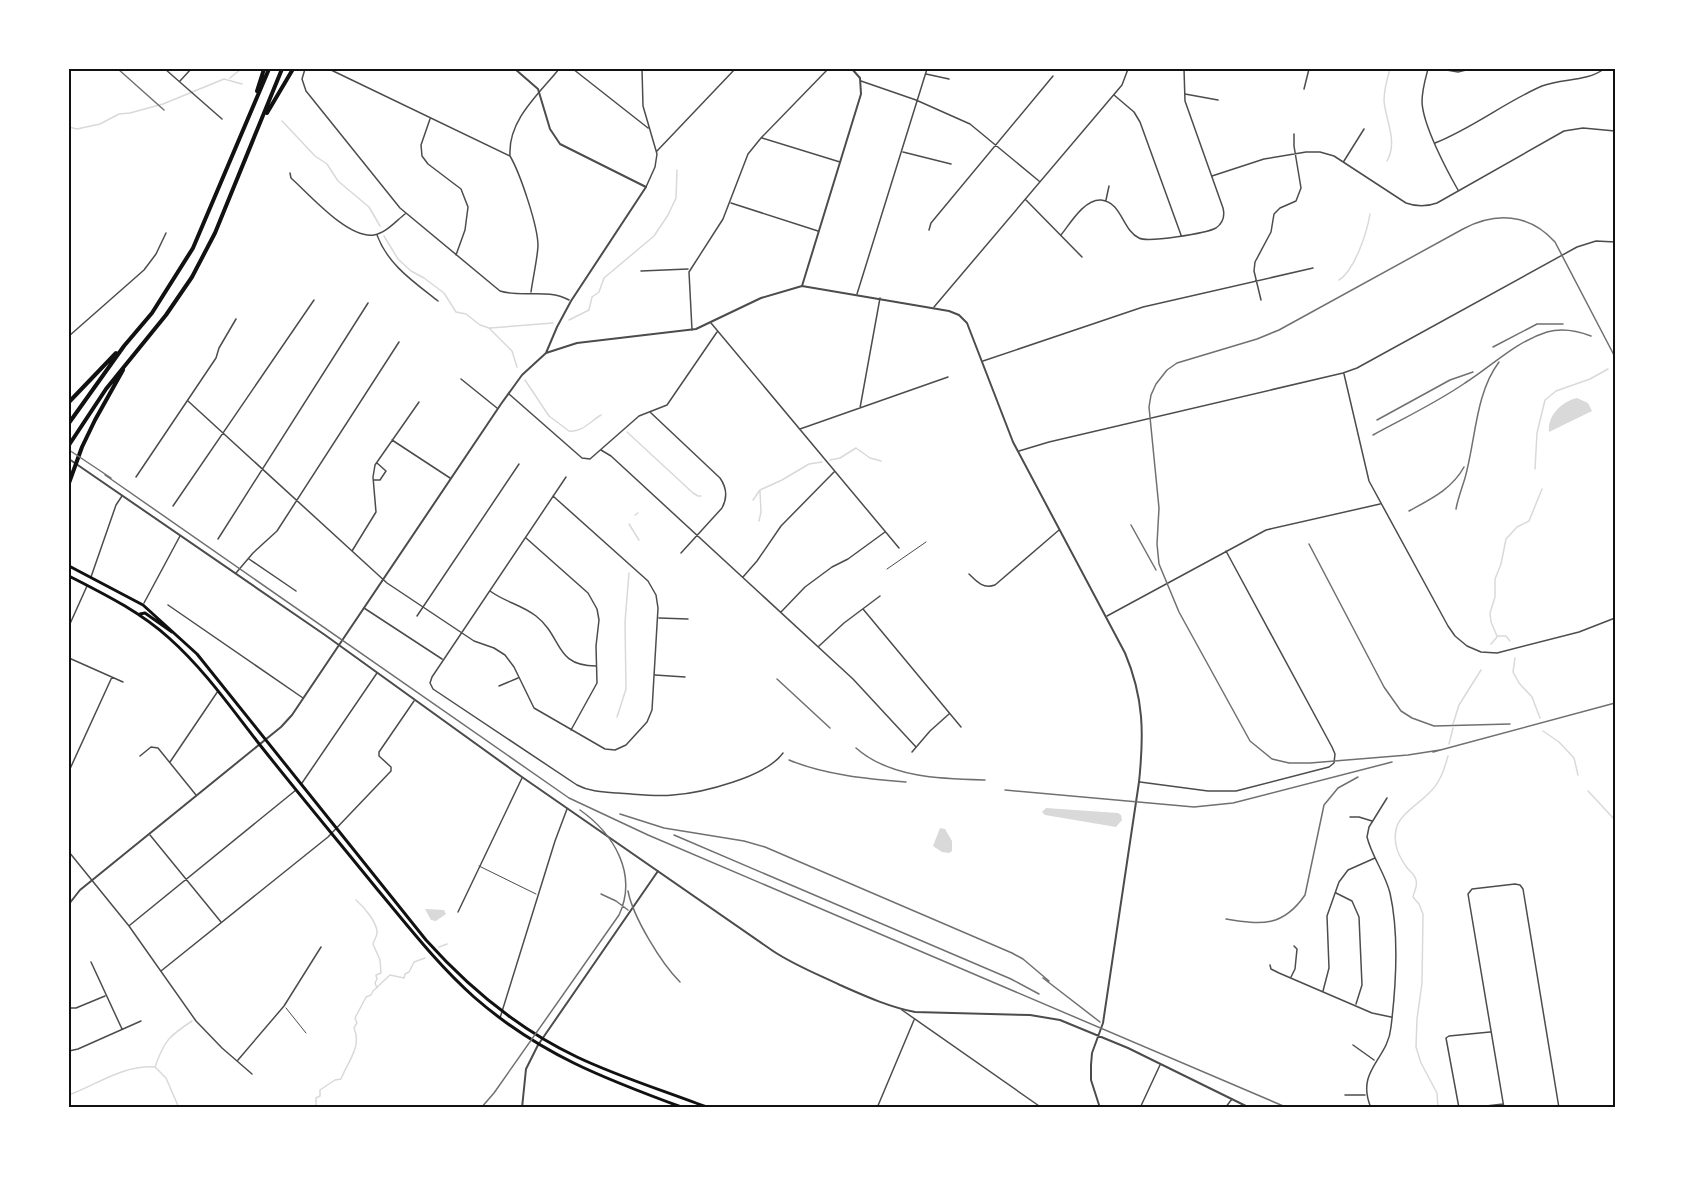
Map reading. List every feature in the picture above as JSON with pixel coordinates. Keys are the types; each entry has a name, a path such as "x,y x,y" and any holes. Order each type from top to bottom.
{"highway":[{"path":"254,104 264,69"},
{"path":"69,423 179,273 206,221 269,69"},
{"path":"69,445 91,410 127,361 166,315 192,277 215,233 282,69"},
{"path":"259,127 292,69"},
{"path":"69,402 124,346"},
{"path":"69,483 82,447 127,361"},
{"path":"69,566 143,605 197,654 267,738 436,952 462,979 502,1012 543,1038 593,1064 709,1108"},
{"path":"69,576 140,615 180,649 218,691 331,834 460,984 500,1018 538,1045 593,1073 684,1108"},
{"path":"140,615 145,613 179,636"}],"street":[{"path":"165,69 222,119"},
{"path":"180,82 191,69"},
{"path":"305,69 302,79 306,91 392,200 405,213 500,291 556,294 571,301"},
{"path":"329,69 510,156"},
{"path":"515,69 535,85 540,93 550,129 560,144 646,187"},
{"path":"531,293 537,237 516,167 510,156 513,130 518,120 559,69"},
{"path":"573,69 648,129"},
{"path":"69,904 74,895 289,719 508,393 522,375 546,352 556,327 571,301 646,187 655,166 656,151 648,129 642,100 642,69"},
{"path":"656,151 735,69"},
{"path":"692,330 688,285 690,270 716,231 730,203 745,161 761,138 828,69"},
{"path":"852,69 861,81 916,100 970,124 1040,182"},
{"path":"857,294 927,69"},
{"path":"934,308 1114,95 1124,82 1128,69"},
{"path":"1061,235 1088,204 1096,201 1105,201 1117,209 1129,229 1137,237 1150,241 1211,230 1217,227 1223,219 1223,208 1184,94 1184,69"},
{"path":"1304,89 1309,69"},
{"path":"1428,69 1422,92 1422,103 1435,143 1448,174 1458,190"},
{"path":"1441,69 1458,72 1470,69"},
{"path":"1435,143 1458,133 1541,87 1558,81 1585,78 1604,69"},
{"path":"925,74 949,79"},
{"path":"929,230 931,223 1053,76"},
{"path":"802,286 858,103 861,81"},
{"path":"1184,94 1218,100"},
{"path":"1114,95 1134,112 1140,122 1181,235"},
{"path":"430,119 421,145 422,156 428,164 461,189 468,207 465,230 456,256"},
{"path":"1212,176 1264,159 1295,153 1320,152 1343,162 1406,203 1413,206 1431,205 1564,131 1584,128 1615,131"},
{"path":"1343,162 1364,129"},
{"path":"1261,300 1256,281 1255,262 1271,232 1274,214 1280,208 1296,201 1301,194 1294,134"},
{"path":"761,138 840,162"},
{"path":"902,151 951,164"},
{"path":"290,173 291,178 346,227 361,234 376,234 389,227 405,213"},
{"path":"1105,201 1109,186"},
{"path":"1026,200 1082,257"},
{"path":"730,203 819,231"},
{"path":"69,336 144,270 156,255 166,233"},
{"path":"376,234 394,265 438,301"},
{"path":"1018,452 1049,442 1343,373 1366,363 1577,247 1596,241 1615,242"},
{"path":"641,271 683,268 690,270"},
{"path":"982,362 1134,309 1313,268"},
{"path":"546,352 577,343 692,330 768,295 802,286 934,308 955,313 963,318 1018,452 1125,653 1139,694 1143,731 1139,782 1104,1016 1092,1053 1093,1087 1100,1108"},
{"path":"860,409 880,298"},
{"path":"173,506 314,300"},
{"path":"218,540 368,303"},
{"path":"136,477 216,358 219,348 236,319"},
{"path":"711,322 899,548"},
{"path":"508,393 582,458 592,458 639,416 660,409 668,403 717,332"},
{"path":"236,573 273,536 399,342"},
{"path":"1343,373 1366,472 1455,636 1467,646 1482,652 1505,652 1579,632 1615,618"},
{"path":"799,429 948,377"},
{"path":"461,379 497,409"},
{"path":"188,400 383,580 461,633 505,655 534,708 605,749 615,750 626,745 650,716 653,707 657,598 650,583 553,496"},
{"path":"352,551 376,512 373,472 377,463 419,402"},
{"path":"649,412 720,478 725,487 726,496 723,508 681,553"},
{"path":"392,440 451,479"},
{"path":"601,450 611,456 865,690 916,747"},
{"path":"69,459 236,573 522,777 785,959 870,999 901,1009 915,1012 1042,1017 1070,1023 1250,1108"},
{"path":"373,480 380,480 386,471 377,463"},
{"path":"417,616 519,464"},
{"path":"742,577 757,561 781,526 835,472"},
{"path":"566,477 431,678 430,683 433,689 577,785 588,789 658,796 687,794 749,776 767,768 782,754"},
{"path":"91,577 116,505 122,495"},
{"path":"1106,616 1270,529 1381,503"},
{"path":"969,574 982,586 995,585 1059,530"},
{"path":"781,612 805,587 885,531"},
{"path":"143,605 181,535"},
{"path":"525,538 547,555 592,598 597,609 599,620 596,645 596,685 571,730"},
{"path":"1139,782 1209,791 1236,791 1329,767 1335,761 1332,747 1226,551"},
{"path":"248,559 296,591"},
{"path":"69,626 88,585"},
{"path":"490,591 537,617 552,634 569,660 582,666 597,666"},
{"path":"818,647 880,596"},
{"path":"168,604 304,699"},
{"path":"364,608 443,660"},
{"path":"863,609 961,727"},
{"path":"658,618 688,619"},
{"path":"69,658 123,682"},
{"path":"302,784 377,673"},
{"path":"655,675 684,677"},
{"path":"69,771 112,677"},
{"path":"499,686 518,678"},
{"path":"170,762 218,691"},
{"path":"161,971 337,828 392,769 378,756 378,752 415,699"},
{"path":"912,752 950,713"},
{"path":"140,756 152,747 158,748 197,796"},
{"path":"458,912 522,777"},
{"path":"129,926 296,790"},
{"path":"1371,1108 1366,1095 1367,1077 1388,1041 1396,971 1393,914 1386,881 1367,837 1369,828 1387,798"},
{"path":"500,1018 567,808"},
{"path":"1350,817 1359,817 1373,822"},
{"path":"150,835 221,923"},
{"path":"69,852 129,926 196,1021 252,1074"},
{"path":"1323,991 1329,968 1327,916 1339,882 1348,870 1376,858"},
{"path":"522,1108 526,1069 538,1045 658,871"},
{"path":"1504,1108 1469,891 1515,884 1521,886 1559,1108"},
{"path":"1335,893 1352,901 1359,917 1362,985 1355,1005"},
{"path":"1290,978 1297,960 1297,949 1294,946"},
{"path":"237,1061 284,1006 321,947"},
{"path":"91,962 122,1030"},
{"path":"1270,965 1271,969 1290,978 1372,1013 1392,1017"},
{"path":"69,1008 76,1008 106,995"},
{"path":"901,1009 1042,1108"},
{"path":"877,1108 914,1019"},
{"path":"69,1051 141,1021"},
{"path":"1459,1108 1446,1038 1491,1032"},
{"path":"1353,1045 1375,1061"},
{"path":"1140,1108 1161,1064"},
{"path":"1345,1095 1366,1095"},
{"path":"1226,1108 1232,1099"},
{"path":"1469,1108 1503,1104"}],"lane":[{"path":"887,569 926,542"},
{"path":"479,866 538,895"},
{"path":"284,1006 306,1033"}],"shaded area":[{"path":"1577,398 1588,403 1592,411 1549,432 1550,420 1557,410 1566,402"},
{"path":"1046,808 1118,813 1122,820 1116,827 1045,815 1042,812"},
{"path":"940,828 945,829 952,841 952,851 949,853 942,852 933,846"},
{"path":"425,909 444,910 446,914 436,921 431,920"}],"waterway":[{"path":"230,78 241,69"},
{"path":"1387,161 1391,139 1384,101 1390,69"},
{"path":"69,127 77,129 100,124 119,114 163,104 224,79 242,84"},
{"path":"282,121 315,156 327,164 338,181 369,207 380,226"},
{"path":"569,320 589,310 592,297 599,292 604,278 654,236 676,198 677,170"},
{"path":"1339,280 1355,259 1370,214"},
{"path":"384,236 398,259 411,271 444,293 456,312 466,314 480,325 489,328 512,351 517,367"},
{"path":"490,328 553,323"},
{"path":"1535,469 1537,433 1545,400 1556,391 1590,379 1608,369"},
{"path":"525,380 549,416 569,431 582,428 601,415"},
{"path":"627,432 693,493 701,496"},
{"path":"830,460 840,458 856,448 870,458 881,461"},
{"path":"753,500 760,490 809,464 822,462"},
{"path":"1497,636 1490,613 1495,597 1495,579 1501,564 1506,539 1517,527 1529,521 1542,489"},
{"path":"759,521 760,491"},
{"path":"629,524 639,540"},
{"path":"617,717 626,689 625,622 629,573"},
{"path":"1498,636 1506,636 1510,641"},
{"path":"1491,644 1497,637"},
{"path":"1515,658 1513,672 1519,683 1532,697 1540,718"},
{"path":"1453,724 1459,705 1481,670"},
{"path":"1449,744 1453,728"},
{"path":"1543,731 1559,742 1574,758 1578,775"},
{"path":"1438,1108 1437,1093 1421,1063 1416,1047 1422,983 1423,914 1413,897 1417,885 1414,875 1399,855 1395,835 1401,819 1436,785 1448,756"},
{"path":"1588,791 1615,820"},
{"path":"356,900 370,916 377,930 373,944 380,960 381,973 376,975 375,983 377,988"},
{"path":"439,947 447,944"},
{"path":"316,1108 316,1098 320,1096 320,1090 335,1080 341,1079 353,1054 356,1041 355,1018 366,997 371,995 390,975 404,978 414,962 425,958"},
{"path":"155,1067 168,1040 192,1021"},
{"path":"69,1095 121,1072 155,1067 166,1078 179,1108"}],"railway":[{"path":"118,69 164,110"},
{"path":"1440,750 1408,755 1289,763 1272,759 1250,741 1179,612 1159,564 1157,544 1159,508 1149,407 1151,395 1167,370 1177,363 1279,330 1463,229 1475,223 1499,218 1511,218 1534,225 1555,242 1615,357"},
{"path":"1493,347 1537,324 1563,324"},
{"path":"1373,435 1443,397 1535,336 1564,330 1591,336"},
{"path":"1456,509 1469,463 1485,388 1499,362"},
{"path":"1377,420 1450,380 1473,372"},
{"path":"69,450 111,478"},
{"path":"1409,511 1433,498 1447,487 1464,467"},
{"path":"105,475 569,798 648,835 1288,1108"},
{"path":"1131,525 1156,570"},
{"path":"1309,544 1384,687 1401,711 1412,718 1434,726 1510,724"},
{"path":"777,679 830,728"},
{"path":"1433,752 1615,703"},
{"path":"856,748 884,766 900,771 951,779 985,780"},
{"path":"789,760 832,773 906,782"},
{"path":"1005,790 1194,807 1233,803 1392,762"},
{"path":"1226,919 1250,922 1271,921 1280,918 1297,905 1305,895 1324,805 1338,788 1358,777"},
{"path":"481,1108 494,1093 619,915 624,900 626,885 619,856 603,831 580,810"},
{"path":"620,814 664,828 744,841 765,847 1012,953 1023,959 1049,981"},
{"path":"674,835 1011,979 1039,994"},
{"path":"628,891 636,914 649,939 680,982"},
{"path":"601,894 628,910"},
{"path":"1043,978 1100,1022"}]}
